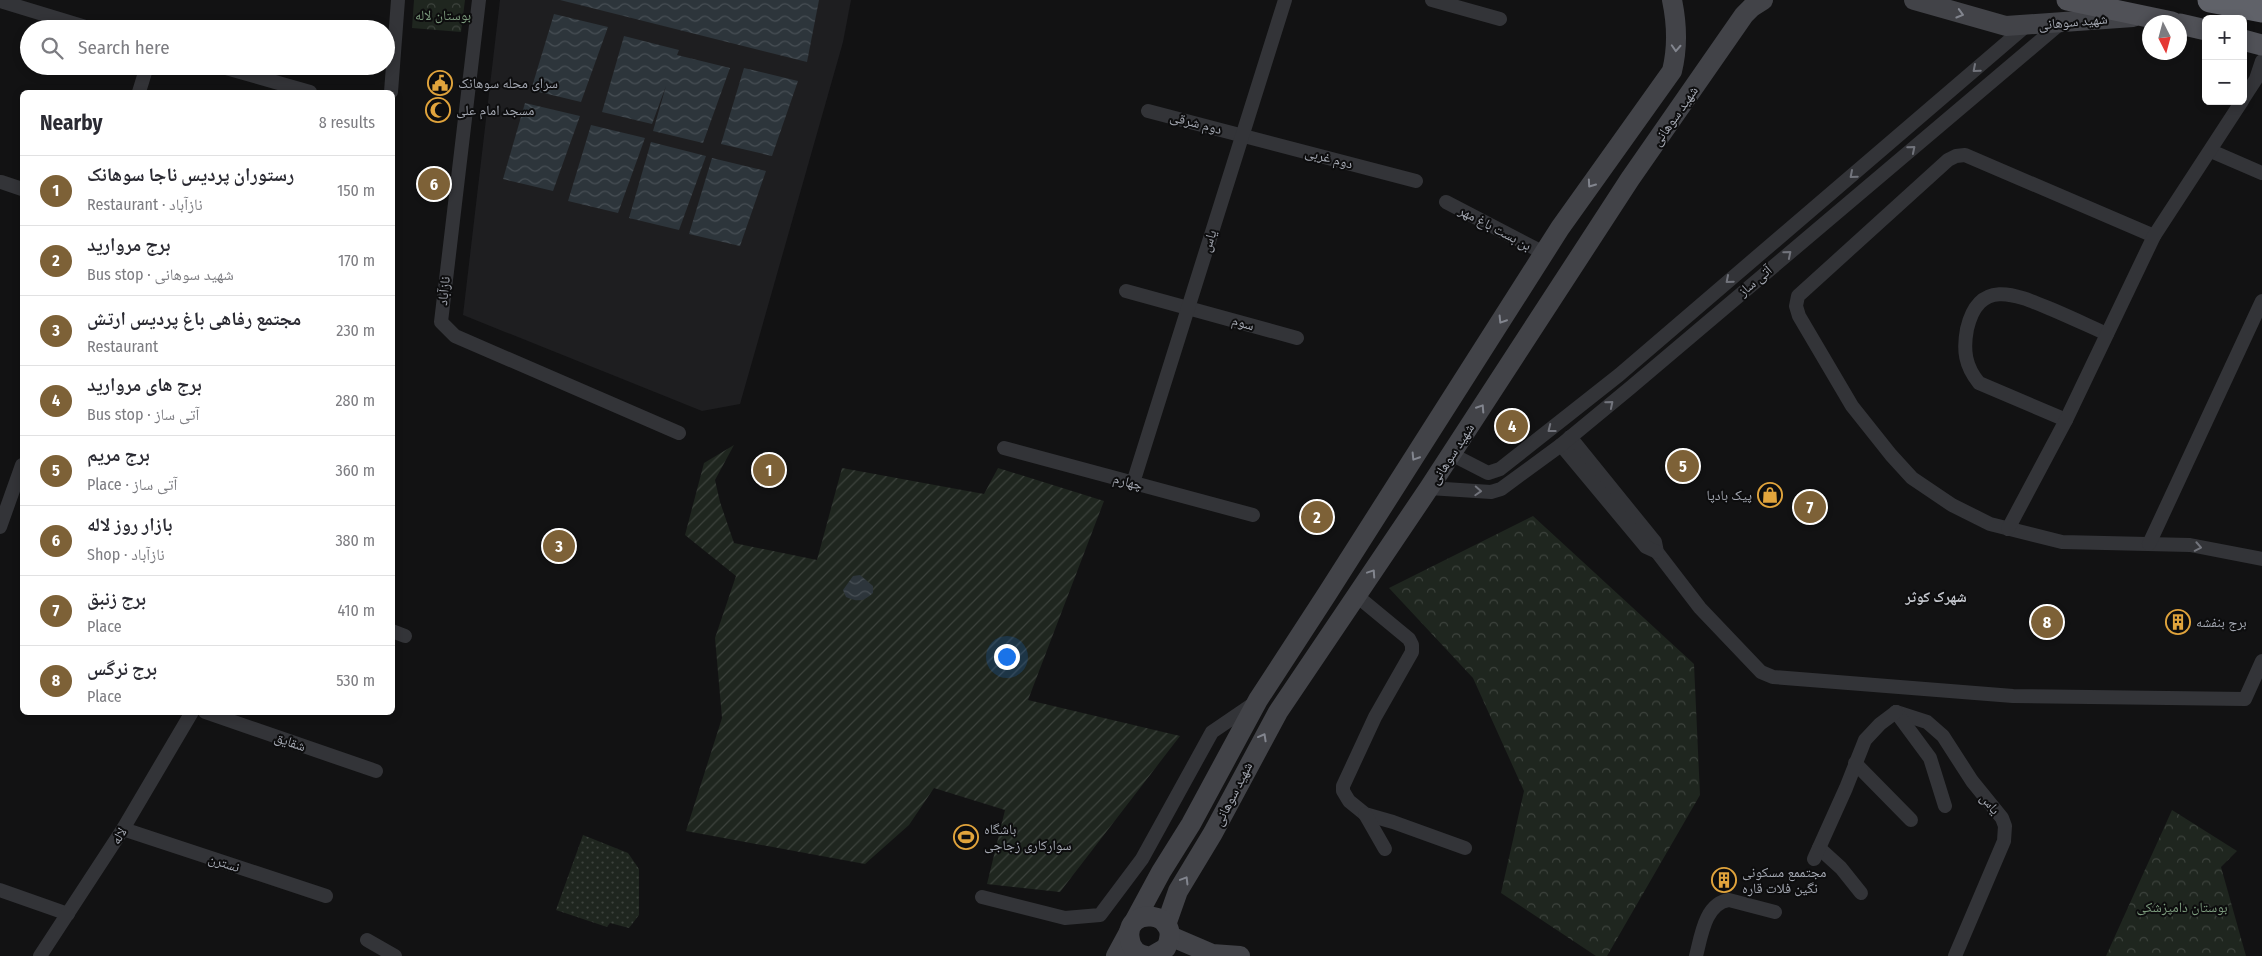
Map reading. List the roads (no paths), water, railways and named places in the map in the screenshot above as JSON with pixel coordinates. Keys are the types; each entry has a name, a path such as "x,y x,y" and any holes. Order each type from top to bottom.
{"highway":[{"path":"2210,0 2262,10"}],"main road":[{"name":"شهید سوهانی","path":"1116,956 1161,872 1191,824 1258,700 1328,594 1544,253 1672,71 1676,55 1677,37 1672,0"},
{"name":"شهید سوهانی","path":"1156,956 1166,948 1168,930 1178,891 1214,833 1278,712 1429,488 1630,179 1744,15 1752,6 1763,0"},
{"name":"شهید سوهانی","path":"1914,0 1997,24 2026,26 2142,16"},
{"path":"2067,0 2142,15"},
{"path":"2187,26 2202,29"},
{"path":"2247,41 2262,45"},
{"path":"1608,160 1630,179"},
{"path":"1258,700 1278,712"},
{"path":"1146,956 1134,949 1129,938 1132,927 1139,919 1151,916 1162,920 1168,930 1212,954 1240,956"}],"street":[{"path":"395,39 398,0"},
{"name":"نازآباد","path":"479,0 441,322 456,336 678,432"},
{"name":"یاس","path":"1133,483 1285,0"},
{"path":"1432,0 1500,19"},
{"path":"0,1 62,20"},
{"name":"آتی ساز","path":"1429,488 1490,492 1501,489 1566,441 1630,388 2061,22"},
{"name":"آتی ساز","path":"1451,454 1488,473 1494,472 1619,375 2026,26"},
{"path":"2001,48 2011,48 2015,54 2014,62"},
{"path":"2247,92 2256,79 2262,61"},
{"path":"140,90 144,75"},
{"path":"250,75 303,90"},
{"path":"391,90 392,75"},
{"path":"2008,529 2066,420 2154,236 2211,151 2239,105"},
{"name":"دوم شرقی","path":"1148,111 1243,136"},
{"name":"دوم غربی","path":"1243,136 1416,181"},
{"path":"2211,151 2262,173"},
{"path":"2154,236 1965,155 1956,156 1948,160 1798,296 1796,306 1799,316 1852,406 1912,478 1952,506 1990,524 2062,542 2190,545 2262,559"},
{"path":"1,182 20,188"},
{"name":"بن بست باغ مهر","path":"1446,202 1544,253"},
{"name":"سوم","path":"1126,291 1297,338"},
{"path":"2066,420 1978,383 1969,372 1965,354 1965,338 1974,309 1991,295 2018,295 2107,334"},
{"path":"2150,544 2262,301"},
{"path":"1619,375 1630,388"},
{"path":"1566,441 1646,547 1657,552 1700,608 1761,672 1773,677 2013,696 2244,699 2262,661"},
{"name":"چهارم","path":"1004,448 1253,515"},
{"path":"0,527 20,471"},
{"path":"1357,596 1409,639 1412,645 1412,652 1375,717 1342,786 1342,791 1349,801 1365,814 1385,849"},
{"path":"982,897 1065,918 1100,915 1142,859 1212,732 1258,700"},
{"path":"1861,893 1842,868 1816,854 1865,740 1880,724 1896,712 1930,758 1945,806"},
{"name":"یاس","path":"1896,712 1927,722 1943,736 1972,781 2002,818 2005,826 2004,841 1955,956"},
{"name":"لاله","path":"40,956 123,829 190,715"},
{"name":"شقایق","path":"214,715 376,771"},
{"path":"1855,763 1911,820"},
{"path":"1365,814 1465,848"},
{"name":"نسترن","path":"123,829 326,896"},
{"path":"0,890 68,914"},
{"path":"1696,956 1703,926 1716,905 1721,901 1729,900 1775,912"},
{"path":"367,940 395,956"}],"water":[{"path":"560,0 819,0 807,62"},
{"path":"554,14 608,27 581,102 531,90"},
{"path":"624,36 679,50 677,55 730,68 703,143 653,131 666,86 652,124 602,112"},
{"path":"744,68 798,81 772,156 721,144"},
{"path":"525,103 580,116 553,191 503,179"},
{"path":"591,125 645,138 618,213 568,201"},
{"path":"651,142 706,156 679,230 629,218"},
{"path":"712,158 766,171 740,246 689,234"},
{"path":"860,575 873,586 873,593 860,600 846,597 843,590 853,576"}],"place":[{"name":"سرای محله سوهانک","path":"440,83"},
{"name":"مسجد امام علی","path":"438,110"},
{"name":"بازار روز لاله","path":"434,184"},
{"name":"برج های مروارید","path":"1512,426"},
{"name":"برج مریم","path":"1683,466"},
{"name":"رستوران پردیس ناجا سوهانک","path":"769,470"},
{"name":"پیک بادپا","path":"1770,495"},
{"name":"برج زنبق","path":"1810,507"},
{"name":"برج مروارید","path":"1317,517"},
{"name":"مجتمع رفاهی باغ پردیس ارتش","path":"559,546"},
{"name":"برج نرگس","path":"2047,622"},
{"name":"برج بنفشه","path":"2178,622"},
{"name":"باشگاه سواركاری زجاجی","path":"966,837"},
{"name":"مجتممع مسکونی نگین فلات قاره","path":"1724,880"}],"district":[{"name":"شهرک کوثر","path":"1936,597"}],"park label":[{"name":"بوستان لاله","path":"443,15"},
{"name":"بوستان دامپزشکی","path":"2182,907"}]}
